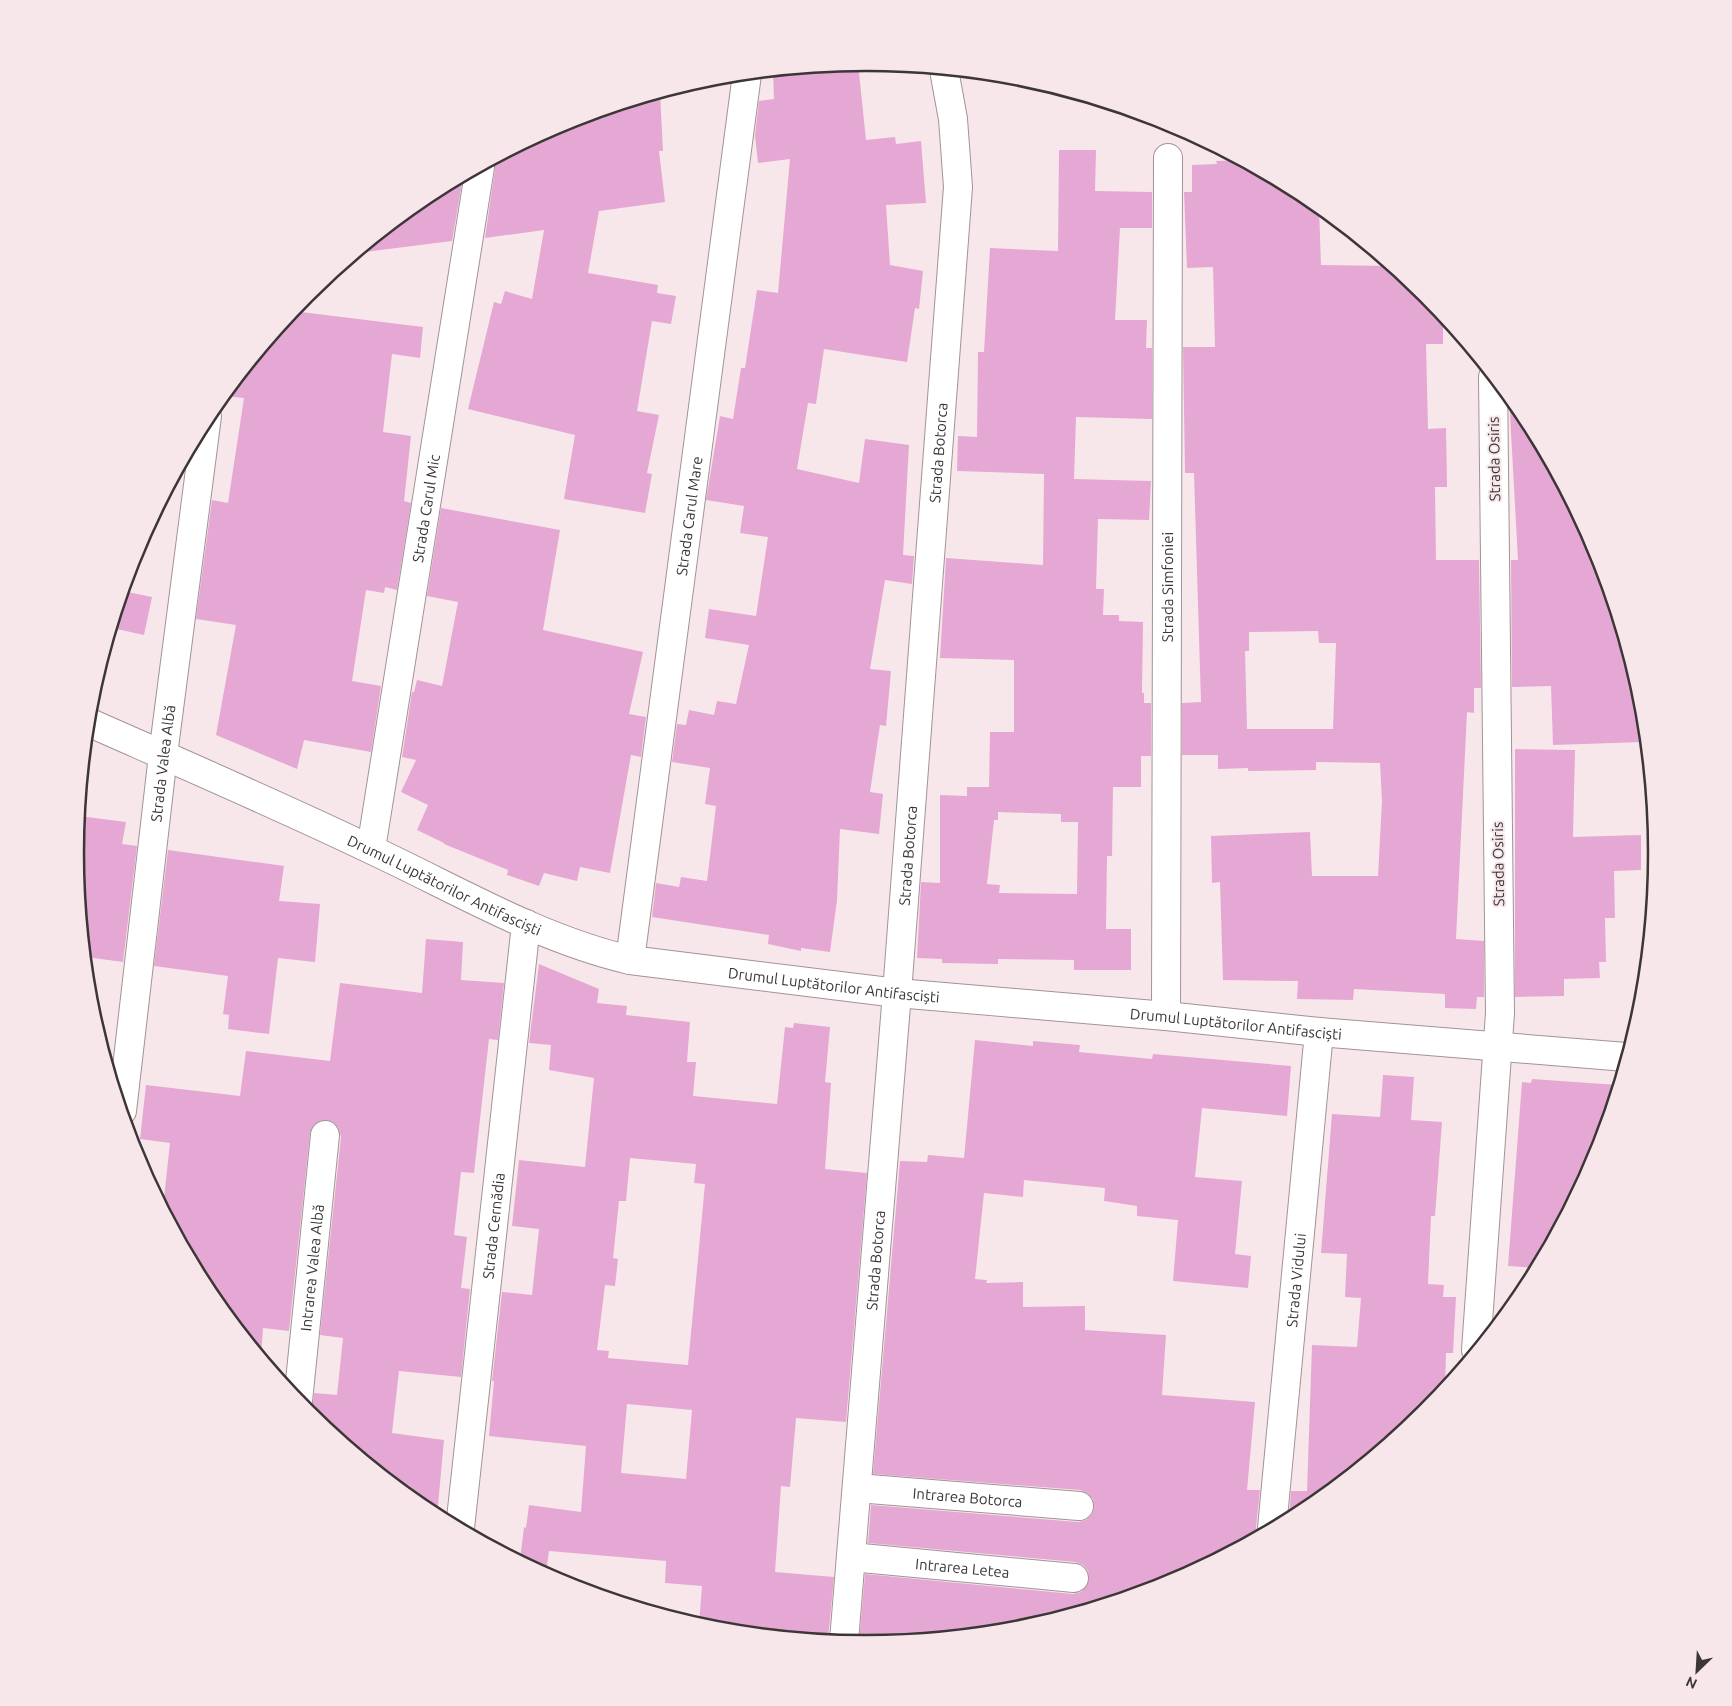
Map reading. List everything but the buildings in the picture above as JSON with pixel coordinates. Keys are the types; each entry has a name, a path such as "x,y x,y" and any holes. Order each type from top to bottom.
{"street":[{"name":"Strada Botorca","path":"845,1634 897,993 958,187 952,118 945,76"},
{"name":"Strada Carul Mare","path":"630,960 747,81"},
{"name":"Strada Simfoniei","path":"1166,1016 1168,158"},
{"name":"Strada Carul Mic","path":"371,849 479,174"},
{"name":"Strada Osiris","path":"1477,1340 1499,1048 1493,387"},
{"name":"Strada Valea Albă","path":"124,1096 163,755 205,436"},
{"name":"Drumul Luptătorilor Antifasciști","path":"95,725 371,849 526,924 610,955 630,960 897,993 1620,1058"},
{"name":"Strada Cernădia","path":"461,1521 526,924"},
{"name":"Strada Vidului","path":"1273,1520 1319,1032"},
{"name":"Intrarea Valea Albă","path":"299,1391 326,1135"},
{"name":"Intrarea Botorca","path":"857,1488 1079,1506"},
{"name":"Intrarea Letea","path":"851,1557 1074,1578"}]}
